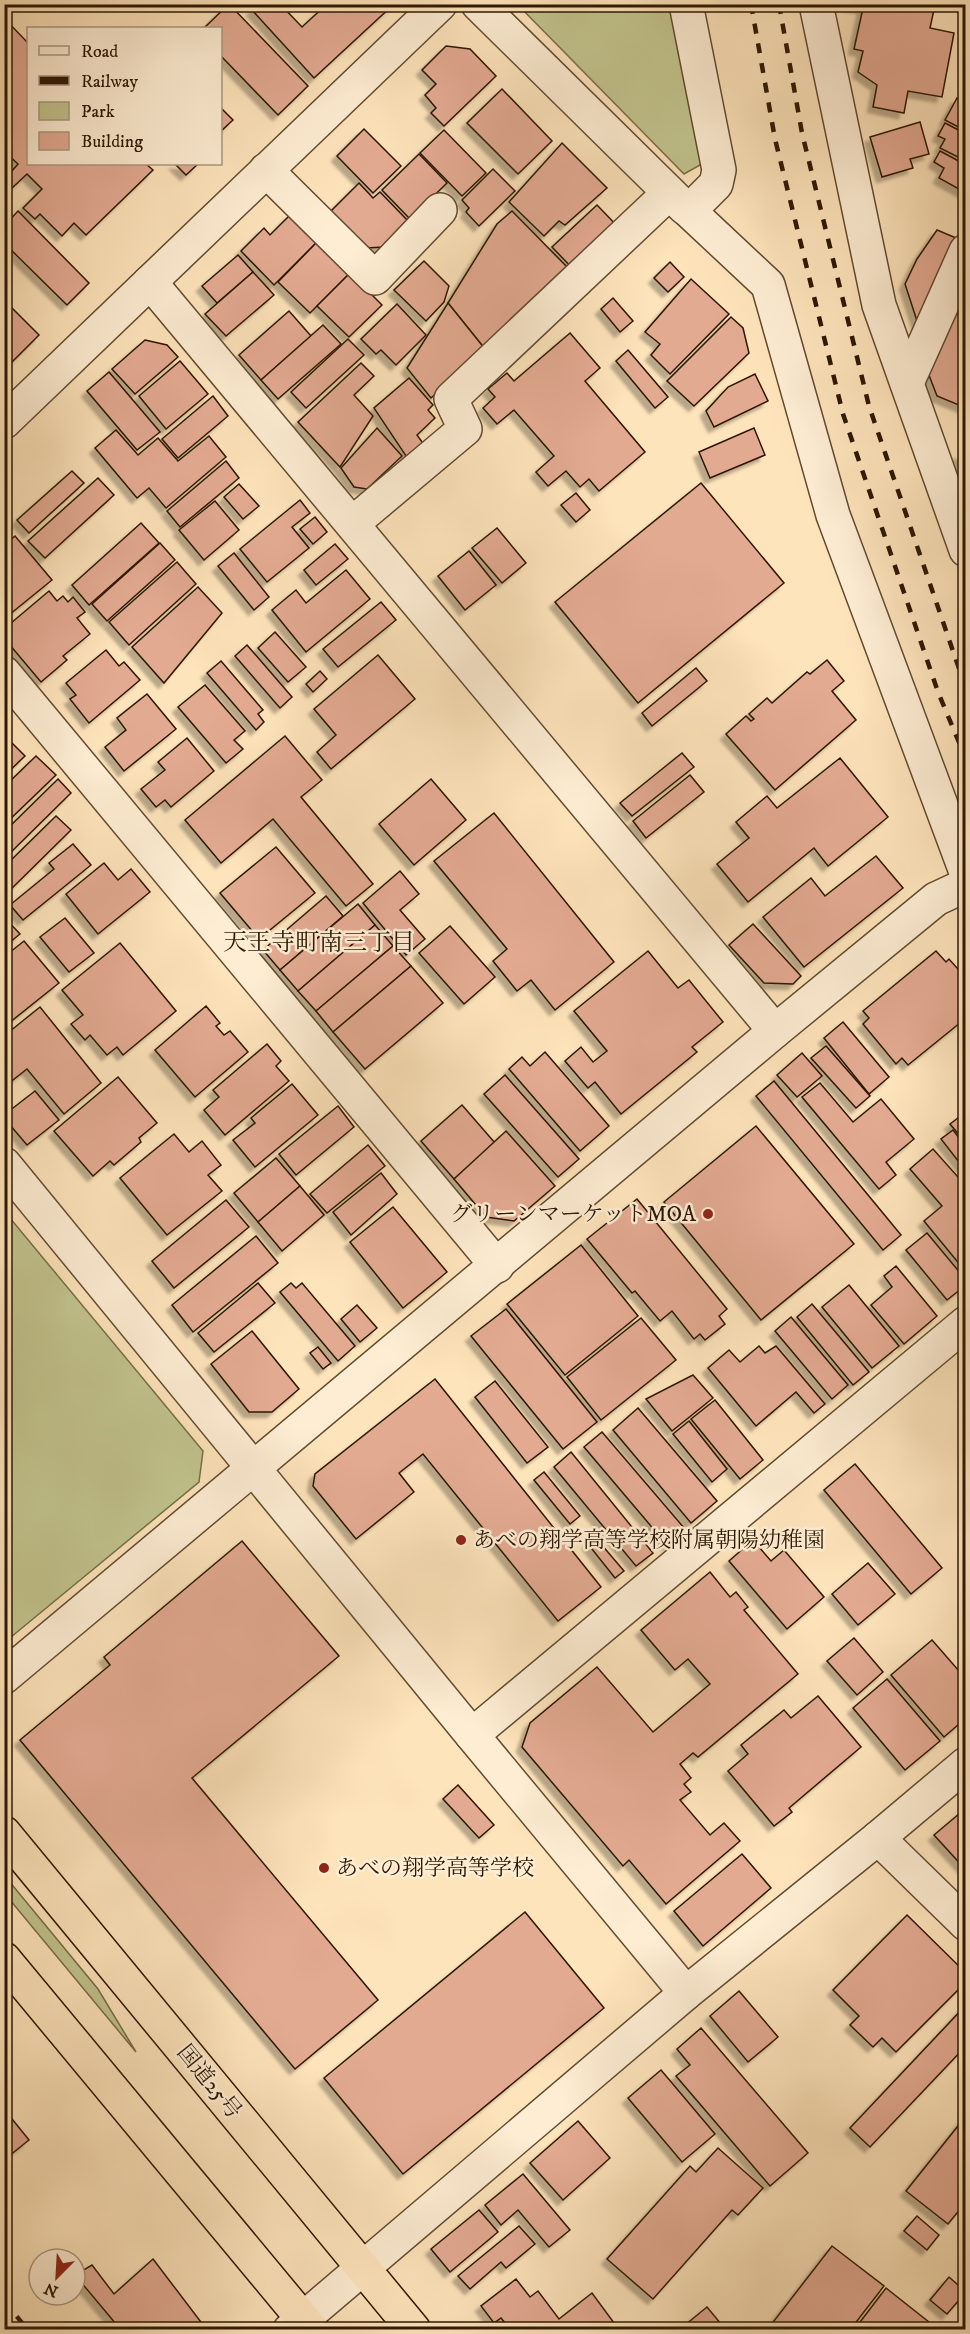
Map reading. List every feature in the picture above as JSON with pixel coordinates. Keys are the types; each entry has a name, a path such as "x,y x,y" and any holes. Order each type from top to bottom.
{"highway":[{"name":"国道25号","path":"4,1833 414,2330"},
{"path":"4,1959 302,2326"}],"street":[{"path":"4,422 440,4"},
{"path":"478,4 679,202 768,285 833,515 966,872"},
{"path":"353,523 465,429 451,399 679,202 716,184 719,170 686,4"},
{"path":"816,4 879,305 963,535"},
{"path":"266,170 375,278 440,210"},
{"path":"907,383 966,251"},
{"path":"150,282 776,1031"},
{"path":"4,674 497,1266"},
{"path":"4,1677 936,899 966,885"},
{"path":"4,1164 686,1993"},
{"path":"472,1735 966,1323"},
{"path":"302,2326 362,2268 686,1993 966,1764"},
{"path":"878,1838 966,1924"}],"green space":[{"path":"518,5 673,5 707,161 684,174"},
{"path":"5,1212 203,1451 199,1482 5,1642"},
{"path":"4,1875 98,1989 136,2052 5,1894"}],"building":[{"path":"229,4 308,86 278,115 222,57 222,27 205,27"},
{"path":"259,4 280,4 302,27 327,4 394,4 314,78 252,10"},
{"path":"846,5 935,5 930,28 954,33 942,97 908,91 904,113 873,107 877,85 858,72 863,51 854,49 863,8"},
{"path":"4,18 27,42 27,165 147,165 153,170 86,235 74,223 62,236 40,214 35,219 23,208 42,189 27,174 12,188 4,180 18,164 4,151"},
{"path":"446,46 470,49 496,76 444,126 431,113 436,108 425,95 436,84 422,70"},
{"path":"502,89 552,141 518,174 467,123"},
{"path":"957,98 966,103 966,131 945,120"},
{"path":"222,109 233,120 222,130"},
{"path":"920,122 929,154 910,159 913,168 882,177 870,137"},
{"path":"945,123 966,134 966,161 940,148 945,139 938,136"},
{"path":"364,129 401,166 373,193 337,156"},
{"path":"444,130 486,173 462,196 420,153"},
{"path":"562,143 607,188 565,225 559,221 544,236 509,202"},
{"path":"940,151 966,165 966,193 939,178 944,168 934,162"},
{"path":"419,154 447,183 410,219 382,190"},
{"path":"176,165 197,165 186,175"},
{"path":"493,169 515,191 479,226 466,212 469,208 462,200"},
{"path":"359,183 373,198 380,192 409,222 383,247 367,248 331,211"},
{"path":"597,205 621,230 576,272 552,247"},
{"path":"18,211 89,283 67,305 4,243 4,226"},
{"path":"512,211 570,270 485,349 448,303 497,224"},
{"path":"291,214 318,241 274,285 241,251 264,228 270,235"},
{"path":"937,230 956,238 918,324 905,284 917,259"},
{"path":"318,241 350,273 310,313 278,282"},
{"path":"238,255 253,272 217,303 202,286"},
{"path":"424,261 449,286 444,302 426,321 394,290"},
{"path":"670,262 684,277 668,292 654,278"},
{"path":"253,272 274,295 226,336 205,314"},
{"path":"350,273 382,305 349,337 317,306"},
{"path":"691,279 729,314 670,374 651,355 660,344 645,332"},
{"path":"966,286 966,315 954,311"},
{"path":"613,298 633,321 620,332 601,309"},
{"path":"4,300 39,335 11,363 4,357"},
{"path":"448,303 485,349 431,398 407,368"},
{"path":"397,304 426,335 396,365 381,350 376,354 361,339"},
{"path":"289,311 311,336 261,380 239,355"},
{"path":"952,312 966,318 966,408 937,396 927,370"},
{"path":"731,317 743,328 749,353 694,406 667,381"},
{"path":"323,325 341,344 278,399 261,380"},
{"path":"570,333 600,368 585,381 645,452 599,491 589,479 580,487 566,471 548,486 536,472 554,456 514,410 497,424 483,408 495,397 488,389 507,373 514,381"},
{"path":"348,339 364,355 306,408 291,392"},
{"path":"145,340 167,345 178,357 135,394 112,369"},
{"path":"628,350 668,397 655,408 616,361"},
{"path":"180,361 208,394 166,429 139,396"},
{"path":"361,363 374,376 354,395 373,416 340,467 298,422"},
{"path":"109,372 160,432 137,450 87,391"},
{"path":"755,374 768,401 714,427 706,411 728,387"},
{"path":"409,378 433,405 428,410 435,418 417,435 425,446 408,459 374,408"},
{"path":"213,396 228,416 178,458 162,439"},
{"path":"377,428 402,456 367,489 354,487 341,468"},
{"path":"754,428 765,455 710,478 699,452"},
{"path":"116,430 138,455 158,438 178,461 209,436 226,457 166,508 149,488 137,498 95,448"},
{"path":"959,454 966,455 966,485"},
{"path":"226,461 239,478 180,527 167,511"},
{"path":"72,471 84,483 29,533 17,520"},
{"path":"98,478 114,495 45,558 28,541"},
{"path":"701,483 784,583 638,703 555,602"},
{"path":"239,484 259,506 243,519 224,497"},
{"path":"576,493 590,510 576,522 561,505"},
{"path":"300,500 310,513 292,527 309,548 267,582 240,549"},
{"path":"215,501 239,530 204,560 179,530"},
{"path":"315,517 327,532 313,544 300,529"},
{"path":"141,523 159,543 89,605 72,585"},
{"path":"497,528 526,563 502,583 472,548"},
{"path":"15,536 52,580 4,619 4,545"},
{"path":"160,543 175,560 107,621 92,604"},
{"path":"335,544 348,559 316,585 304,570"},
{"path":"469,551 496,585 465,610 438,576"},
{"path":"234,553 269,597 254,610 218,566"},
{"path":"177,562 196,584 129,645 109,622"},
{"path":"346,570 370,599 306,652 272,610 296,590 306,603"},
{"path":"198,587 222,613 164,683 132,647"},
{"path":"49,591 57,601 63,596 68,602 73,597 85,612 77,618 90,634 63,656 67,660 41,682 4,638 4,629"},
{"path":"381,602 396,620 338,667 323,649"},
{"path":"275,632 306,667 288,682 258,648"},
{"path":"247,645 292,697 280,708 235,656"},
{"path":"106,650 119,666 124,662 140,680 89,723 70,699 76,695 66,683"},
{"path":"378,655 415,699 331,769 317,752 336,735 314,709"},
{"path":"827,660 844,681 832,691 856,720 775,790 726,734 746,716 751,721 754,719 749,714 767,698 772,703 807,672 810,674"},
{"path":"221,661 263,710 258,714 264,722 256,730 207,673"},
{"path":"696,668 707,681 652,726 642,713"},
{"path":"320,671 327,679 313,692 306,684"},
{"path":"205,685 245,731 234,740 243,749 226,763 178,707"},
{"path":"147,694 176,729 124,771 105,747 126,730 117,718"},
{"path":"285,736 322,780 301,797 373,884 346,906 273,819 221,863 185,820"},
{"path":"187,738 214,771 171,807 165,800 156,807 141,789 165,770 158,762"},
{"path":"12,743 25,756 4,776 4,750"},
{"path":"682,753 694,767 632,816 620,803"},
{"path":"36,756 56,775 4,825 4,787"},
{"path":"840,758 888,817 828,866 814,848 748,902 717,864 749,838 736,822 767,796 777,808"},
{"path":"690,775 704,792 646,838 633,821"},
{"path":"58,779 71,793 4,859 4,832"},
{"path":"431,779 466,820 414,865 379,824"},
{"path":"494,813 614,962 555,1010 531,980 517,991 493,961 507,949 434,861"},
{"path":"56,816 71,830 4,896 4,867"},
{"path":"73,844 91,865 23,920 10,905 54,869 49,863"},
{"path":"276,847 315,893 259,939 220,893"},
{"path":"876,856 903,888 804,967 763,917 811,878 825,896"},
{"path":"104,863 118,880 131,869 150,892 98,934 66,894"},
{"path":"400,871 419,894 400,910 425,939 406,955 363,903"},
{"path":"326,896 343,916 280,970 263,950"},
{"path":"358,904 375,925 298,991 280,970"},
{"path":"4,917 20,934 4,947"},
{"path":"65,918 94,953 69,972 40,937"},
{"path":"753,924 801,976 793,984 764,983 729,945"},
{"path":"375,925 393,946 316,1011 298,991"},
{"path":"450,926 495,977 464,1004 419,953"},
{"path":"24,941 59,983 4,1027 4,957"},
{"path":"120,943 176,1011 123,1055 117,1047 107,1055 90,1035 85,1040 71,1024 83,1015 62,990"},
{"path":"393,946 411,966 333,1032 316,1011"},
{"path":"648,951 678,988 689,980 723,1022 692,1047 697,1052 621,1114 595,1082 588,1088 565,1061 581,1047 593,1062 607,1051 574,1011"},
{"path":"936,951 946,962 949,959 966,978 966,1018 908,1065 902,1058 896,1064 863,1024 869,1018 863,1011"},
{"path":"411,966 443,1003 365,1069 333,1032"},
{"path":"206,1006 220,1023 216,1026 224,1035 230,1031 248,1052 195,1097 155,1050"},
{"path":"40,1007 101,1083 64,1114 27,1069 4,1087 4,1036"},
{"path":"843,1022 889,1077 869,1094 824,1038"},
{"path":"267,1044 281,1061 276,1066 289,1081 225,1135 204,1110 219,1097 213,1090"},
{"path":"826,1046 870,1096 856,1108 811,1058"},
{"path":"545,1052 609,1126 580,1151 509,1069 522,1057 530,1066"},
{"path":"802,1053 822,1076 797,1097 777,1075"},
{"path":"505,1075 579,1159 558,1177 484,1094"},
{"path":"118,1077 157,1123 139,1138 141,1142 114,1165 110,1161 93,1176 54,1131"},
{"path":"774,1081 901,1235 883,1250 756,1096"},
{"path":"820,1083 853,1122 881,1099 914,1139 886,1162 896,1175 879,1189 802,1097"},
{"path":"292,1084 318,1115 255,1167 233,1140 255,1123 251,1118"},
{"path":"35,1091 59,1120 27,1145 4,1118 4,1115"},
{"path":"462,1105 495,1143 454,1179 421,1141"},
{"path":"338,1106 354,1127 296,1175 279,1154"},
{"path":"966,1112 966,1143 950,1124"},
{"path":"756,1126 854,1244 761,1320 664,1202"},
{"path":"953,1130 966,1147 966,1171 941,1139"},
{"path":"506,1131 555,1186 514,1221 486,1217 454,1179"},
{"path":"174,1134 189,1152 202,1141 221,1165 208,1175 222,1191 167,1235 120,1178"},
{"path":"368,1145 385,1166 327,1213 310,1194"},
{"path":"933,1149 966,1186 966,1272 924,1221 942,1206 910,1169"},
{"path":"276,1158 300,1186 258,1222 234,1193"},
{"path":"381,1173 397,1194 351,1235 333,1212"},
{"path":"300,1186 324,1215 282,1251 258,1222"},
{"path":"637,1199 727,1309 719,1316 725,1324 705,1340 700,1334 694,1339 672,1311 660,1321 635,1291 632,1293 587,1239"},
{"path":"226,1200 249,1227 174,1288 152,1261"},
{"path":"393,1207 447,1272 403,1308 350,1242"},
{"path":"927,1233 966,1280 966,1285 947,1300 906,1250"},
{"path":"256,1236 278,1263 193,1332 172,1305"},
{"path":"581,1245 638,1316 565,1375 507,1304"},
{"path":"896,1266 937,1316 904,1344 871,1305 892,1287 884,1276"},
{"path":"258,1283 275,1303 214,1352 198,1333"},
{"path":"291,1283 296,1288 302,1283 355,1346 338,1361 280,1292"},
{"path":"849,1285 899,1346 872,1368 822,1307"},
{"path":"812,1304 869,1372 853,1385 797,1317"},
{"path":"357,1305 377,1328 360,1342 341,1319"},
{"path":"506,1309 597,1422 563,1449 471,1336"},
{"path":"791,1317 848,1385 832,1399 775,1331"},
{"path":"641,1318 676,1360 601,1420 567,1377"},
{"path":"252,1331 299,1389 272,1412 249,1412 211,1364"},
{"path":"759,1346 765,1353 776,1346 825,1404 814,1413 796,1392 756,1426 708,1368 729,1350 740,1362"},
{"path":"318,1347 331,1363 323,1369 310,1353"},
{"path":"693,1375 713,1398 672,1431 646,1399"},
{"path":"435,1379 601,1587 558,1621 423,1454 399,1473 414,1492 356,1539 313,1486 315,1474"},
{"path":"495,1381 548,1447 527,1463 475,1397"},
{"path":"715,1400 763,1460 740,1479 691,1419"},
{"path":"638,1408 717,1501 691,1523 613,1430"},
{"path":"689,1421 727,1469 712,1482 673,1434"},
{"path":"602,1432 685,1529 667,1545 584,1447"},
{"path":"571,1452 653,1553 636,1566 554,1467"},
{"path":"855,1464 942,1568 911,1594 824,1490"},
{"path":"544,1472 580,1516 570,1524 534,1480"},
{"path":"595,1537 624,1571 615,1578 588,1544"},
{"path":"753,1540 771,1561 784,1550 824,1597 787,1629 729,1561"},
{"path":"242,1541 339,1656 192,1778 378,2000 295,2069 20,1740 110,1665 104,1657"},
{"path":"868,1563 895,1594 858,1625 832,1594"},
{"path":"710,1572 730,1597 736,1592 748,1607 744,1610 798,1674 698,1757 693,1753 680,1764 691,1778 684,1784 691,1792 680,1800 710,1835 724,1823 740,1841 666,1904 629,1860 623,1866 522,1747 530,1723 597,1667 653,1732 710,1684 688,1659 675,1670 641,1630"},
{"path":"854,1638 883,1672 857,1695 827,1661"},
{"path":"932,1640 966,1679 966,1718 944,1737 891,1675"},
{"path":"887,1679 940,1741 905,1770 853,1708"},
{"path":"818,1696 861,1747 789,1808 792,1812 774,1826 728,1771 748,1754 741,1745 784,1710 791,1718"},
{"path":"458,1785 494,1825 479,1838 443,1799"},
{"path":"966,1808 966,1870 934,1835"},
{"path":"742,1854 771,1888 703,1946 674,1911"},
{"path":"525,1912 604,2008 403,2174 324,2078"},
{"path":"907,1915 966,1973 966,1982 896,2052 882,2038 873,2047 850,2025 859,2016 833,1990"},
{"path":"739,1991 778,2037 748,2062 710,2016"},
{"path":"966,2005 966,2046 870,2147 850,2128"},
{"path":"701,2028 808,2153 770,2186 676,2076 690,2065 677,2049"},
{"path":"661,2070 715,2134 682,2162 628,2098"},
{"path":"8,2114 29,2140 4,2160 4,2117"},
{"path":"966,2116 966,2202 948,2224 906,2191"},
{"path":"578,2121 610,2158 563,2200 530,2163"},
{"path":"718,2148 763,2188 738,2215 732,2210 653,2299 607,2259 690,2166 696,2172"},
{"path":"523,2174 570,2230 549,2247 518,2210 501,2225 485,2205"},
{"path":"479,2210 498,2232 450,2272 431,2249"},
{"path":"917,2216 939,2235 927,2250 904,2231"},
{"path":"519,2226 535,2244 506,2268 501,2262 470,2289 458,2276"},
{"path":"832,2246 884,2286 850,2330 767,2330"},
{"path":"153,2259 207,2330 121,2330 87,2289 87,2268 92,2265 114,2294"},
{"path":"949,2277 966,2292 947,2314 930,2300"},
{"path":"516,2279 530,2297 538,2291 559,2319 592,2293 617,2327 614,2330 511,2330 501,2318 494,2323 481,2306"},
{"path":"886,2288 939,2330 854,2330"},
{"path":"707,2307 726,2330 679,2330"}],"railway":[{"path":"751,4 775,139 843,414 938,692 966,759"},
{"path":"779,4 802,133 869,406 966,689"},
{"path":"4,2301 28,2330"}],"place":[{"name":"グリーンマーケットMOA","path":"708,1214"},
{"name":"あべの翔学高等学校附属朝陽幼稚園","path":"461,1540"},
{"name":"あべの翔学高等学校","path":"324,1868"}],"district":[{"name":"天王寺町南三丁目","path":"319,943"}]}
